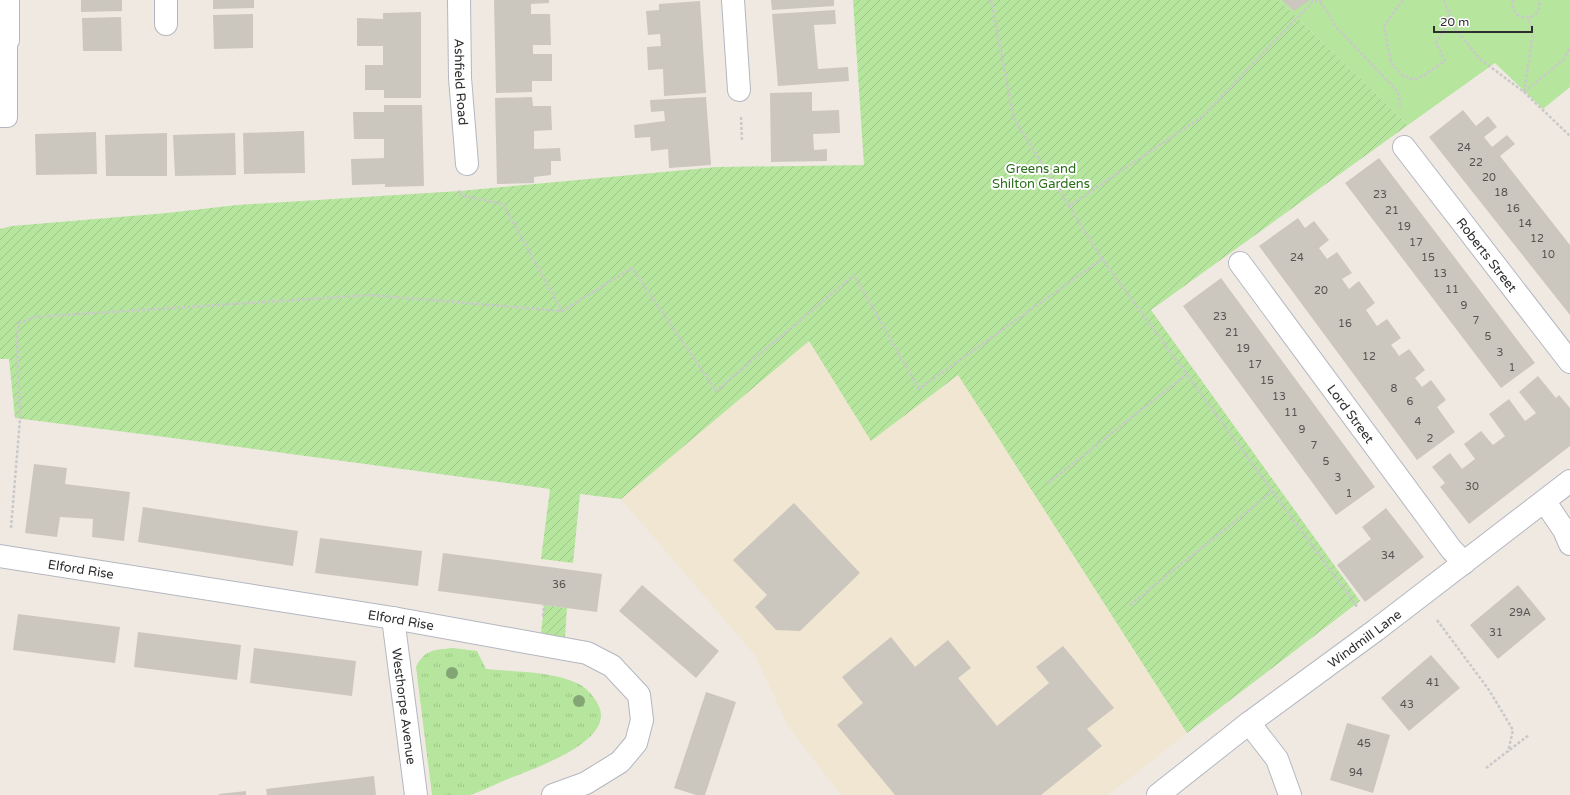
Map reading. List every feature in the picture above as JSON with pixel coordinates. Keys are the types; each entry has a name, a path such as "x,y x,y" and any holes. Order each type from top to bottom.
{"street":[{"path":"8,0 8,40"},
{"path":"166,0 166,24"},
{"name":"Ashfield Road","path":"459,0 460,78 466,164"},
{"path":"733,0 740,90"},
{"name":"Roberts Street","path":"1404,147 1570,362"},
{"name":"Lord Street","path":"1240,263 1451,549 1464,563"},
{"name":"Windmill Lane","path":"1158,795 1249,723 1376,630 1570,482"},
{"path":"1545,502 1564,530 1570,544"},
{"name":"Elford Rise","path":"4,556 393,618 587,653 612,666 639,695 642,720 636,742 620,762 586,783 553,795"},
{"name":"Westhorpe Avenue","path":"393,618 416,795"},
{"path":"1249,723 1277,759 1290,795"}],"lane":[{"path":"0,118 8,118 8,40"}],"path":[{"path":"991,0 1014,119 1102,259 1355,605 1376,630"},
{"path":"1403,0 1384,26 1391,63 1402,75 1414,80 1445,61 1436,43 1451,20"},
{"path":"1444,0 1453,26 1480,59 1524,92 1570,136"},
{"path":"1512,0 1512,5 1516,13 1523,18 1532,17 1538,11 1540,7 1539,0"},
{"path":"1069,206 1203,116 1313,1 1320,1 1328,11 1335,26 1398,92 1401,109"},
{"path":"1524,92 1533,34 1528,17"},
{"path":"1524,92 1563,60 1570,48"},
{"path":"459,195 503,204 562,311"},
{"path":"4,556 20,419 16,338 19,323 35,317 370,295 562,311 632,268 716,391 854,275 919,389 1102,259"},
{"path":"1048,482 1187,374"},
{"path":"1130,605 1273,491"},
{"path":"1419,597 1489,690 1513,730 1508,752"},
{"path":"1486,768 1529,735"}],"shaded area":[{"path":"809,341 871,441 958,375 1187,733 1108,795 841,795 788,726 755,655 621,499"}],"green space":[{"name":"Greens and Shilton Gardens","path":"853,0 1279,0 1408,125 1151,310 1360,601 1187,733 958,375 871,441 809,341 621,499 580,494 573,563 541,559 550,489 15,418 9,359 0,359 0,229 12,226 167,213 237,205 460,191 717,167 864,165"},
{"path":"1279,0 1570,0 1570,87 1543,109 1495,63 1408,125"},
{"path":"544,605 567,608 565,637 541,634"},
{"path":"453,648 477,651 486,669 546,674 579,684 589,691 596,701 601,715 597,728 586,740 571,751 536,768 478,792 469,795 432,795 416,667 419,661 427,654 435,650"}],"building":[{"path":"81,0 122,0 122,11 81,12"},
{"path":"213,0 254,0 254,8 213,9"},
{"path":"494,0 549,0 549,3 531,4 531,14 550,14 551,45 533,45 533,54 552,54 552,81 532,81 532,92 496,93"},
{"path":"771,0 834,0 834,6 772,10"},
{"path":"1282,0 1310,0 1294,11"},
{"path":"700,1 706,93 664,96 663,69 648,70 647,47 661,46 660,34 648,35 646,11 659,10 659,4"},
{"path":"835,10 836,24 814,25 818,69 848,67 849,81 778,86 772,14"},
{"path":"421,12 421,98 384,98 384,90 365,90 365,65 383,65 383,46 357,46 357,18 383,19 383,13"},
{"path":"253,14 253,48 214,49 213,15"},
{"path":"121,17 122,51 83,51 82,18"},
{"path":"812,92 812,111 839,110 840,133 813,134 814,150 827,149 827,161 771,162 770,93"},
{"path":"532,97 533,106 551,106 552,130 534,131 534,149 560,148 561,161 551,161 551,175 534,177 534,183 497,184 495,98"},
{"path":"706,97 711,165 669,168 668,149 651,151 650,137 635,138 634,125 665,121 664,111 651,112 650,100"},
{"path":"384,105 422,105 424,186 385,187 385,184 352,185 351,159 384,158 384,139 354,139 353,112 384,112"},
{"path":"1463,110 1476,126 1488,116 1497,127 1484,137 1492,147 1507,135 1515,144 1500,156 1570,245 1570,315 1429,137"},
{"path":"304,131 305,173 244,174 243,133"},
{"path":"96,132 97,174 36,175 35,134"},
{"path":"167,133 167,176 106,176 105,135"},
{"path":"235,133 236,175 175,176 173,135"},
{"path":"1379,158 1535,363 1501,388 1345,183"},
{"path":"1298,218 1305,228 1314,221 1329,240 1319,248 1327,259 1337,252 1352,273 1342,279 1349,289 1359,281 1375,303 1366,310 1377,326 1387,319 1401,338 1391,345 1399,356 1409,349 1425,370 1415,378 1422,387 1431,380 1446,400 1437,407 1455,432 1417,460 1259,246"},
{"path":"1221,278 1375,487 1336,515 1183,306"},
{"path":"1538,376 1556,398 1559,395 1570,408 1570,446 1469,524 1440,487 1445,483 1432,467 1450,453 1462,469 1475,459 1464,444 1481,431 1493,445 1505,436 1489,414 1509,399 1525,421 1536,413 1519,392"},
{"path":"34,464 67,468 65,484 130,492 124,541 92,537 93,519 60,517 57,537 25,533"},
{"path":"794,503 860,573 800,631 776,630 755,607 767,595 733,560"},
{"path":"143,507 298,531 293,566 138,542"},
{"path":"1386,508 1424,557 1365,602 1337,565 1371,539 1362,527"},
{"path":"320,538 422,551 418,586 315,573"},
{"path":"443,553 602,574 597,612 438,591"},
{"path":"642,585 719,651 696,678 619,611"},
{"path":"1518,585 1546,619 1498,659 1470,625"},
{"path":"18,614 120,627 115,663 13,650"},
{"path":"138,632 241,645 237,680 134,667"},
{"path":"891,637 915,667 948,640 971,668 958,678 997,726 1049,683 1036,667 1063,646 1114,708 1087,729 1102,746 1041,795 895,795 837,725 863,703 842,677"},
{"path":"254,648 356,661 352,696 250,683"},
{"path":"1431,655 1460,688 1409,731 1381,698"},
{"path":"706,692 736,702 705,795 696,795 674,788"},
{"path":"1347,723 1390,735 1373,793 1330,780"},
{"path":"374,776 376,795 267,795 266,789"},
{"path":"246,791 246,795 219,795 219,794"}]}
